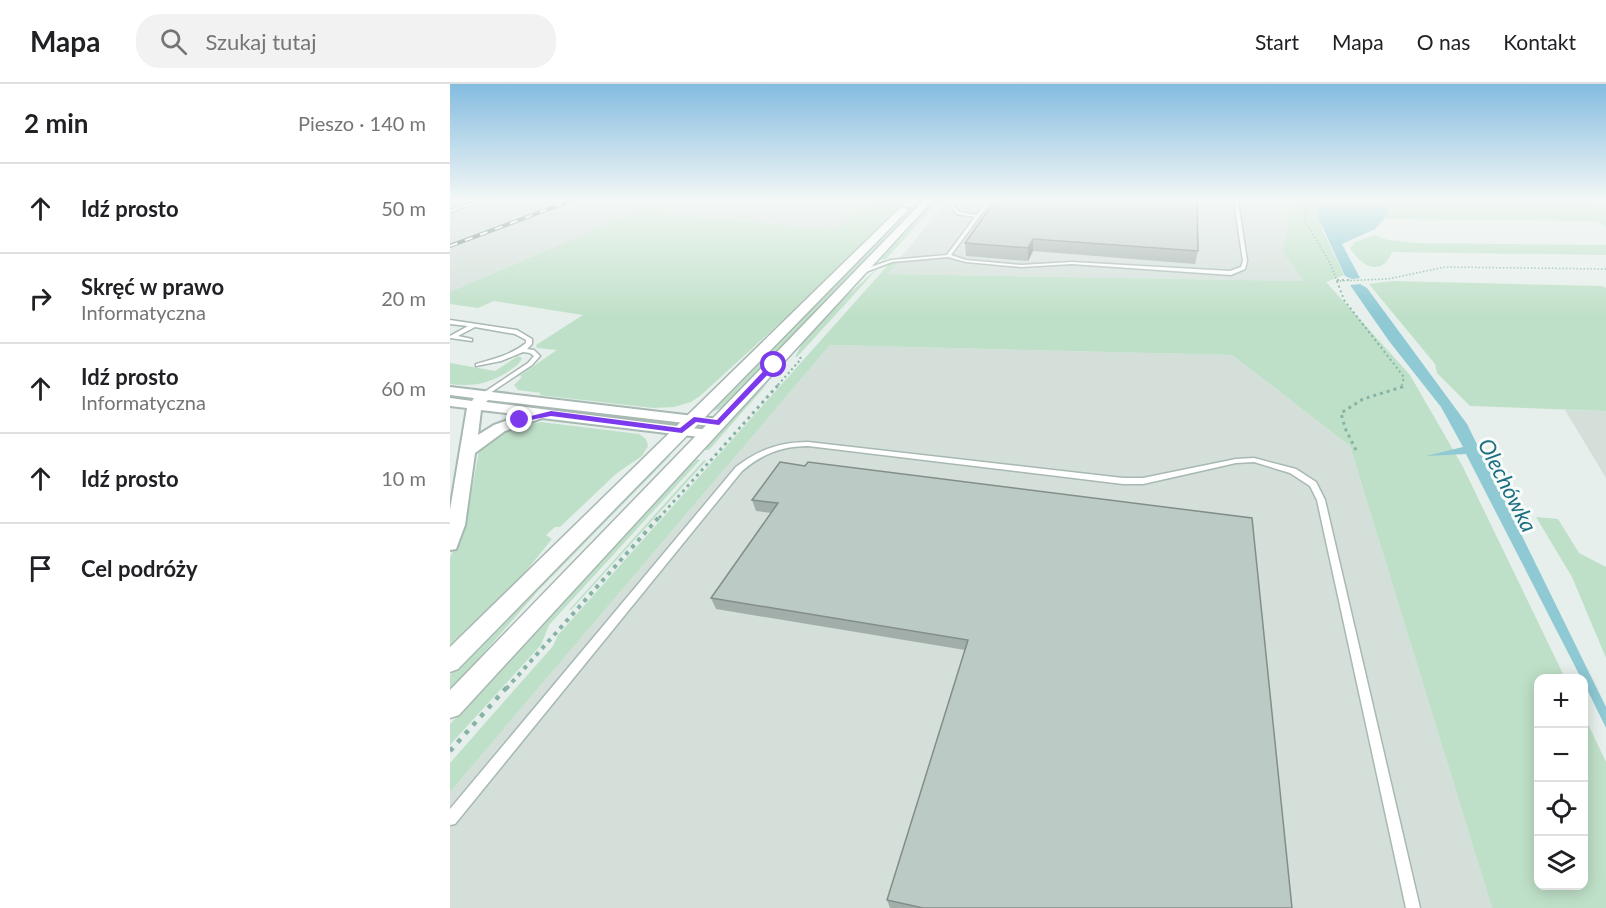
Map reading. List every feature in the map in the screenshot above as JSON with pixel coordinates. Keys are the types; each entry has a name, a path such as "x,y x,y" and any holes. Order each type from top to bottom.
{"street":[{"path":"450,662 874,239"},
{"path":"450,706 892,239"},
{"path":"450,391 469,401 551,414 688,425"},
{"path":"450,544 456,525 468,450 469,401"},
{"path":"450,414 469,401 713,428"},
{"path":"468,450 483,437 502,426 551,414"}],"lane":[{"path":"948,256 960,239"},
{"path":"861,272 891,261 948,256 966,261 1022,266 1072,263 1231,273 1243,268 1245,261 1242,239"},
{"path":"450,322 525,335 530,339 529,344 523,350 478,365"},
{"path":"451,337 474,326"},
{"path":"451,337 470,340"},
{"path":"469,401 530,364 537,356 532,351 523,350"},
{"path":"450,819 739,469 765,450 790,443 808,444 1133,481 1158,479 1236,461 1254,460 1293,471 1313,484 1321,500 1413,908"}],"path":[{"path":"1316,239 1330,262 1344,300 1404,376 1402,387 1363,399 1341,413 1345,428 1356,450"},
{"path":"1337,281 1364,282 1388,279 1445,267 1606,269"},
{"path":"450,751 801,359 799,358 807,349"}],"shaded area":[{"path":"450,239 572,239 450,292"},
{"path":"915,239 1285,239 1282,252 1304,281 887,274"},
{"path":"830,345 1232,355 1350,446 1492,908 450,908 450,792"},
{"path":"1565,410 1606,411 1606,478"}],"green space":[{"path":"572,239 867,239 805,300 700,396 691,402 674,407 653,408 539,395 541,393 518,390 514,385 522,377 519,376 557,350 537,348 536,345 583,315 494,301 478,308 450,304 450,292"},
{"path":"879,239 886,239 730,402 708,413"},
{"path":"898,239 904,239 886,259 879,260"},
{"path":"1285,239 1327,239 1344,275 1326,282 1410,375 1463,467 1563,674 1534,674 1534,890 1588,890 1588,724 1606,762 1606,908 1492,908 1350,446 1232,355 830,345 450,792 450,763 553,646 558,635 889,264 898,262 888,274 1304,281 1282,252"},
{"path":"1362,239 1387,239 1418,243 1606,245 1606,255 1392,252 1382,265 1377,267 1360,260 1350,248 1355,242"},
{"path":"879,267 795,357 803,342 844,298"},
{"path":"1393,281 1602,286 1606,288 1606,411 1470,406 1437,373 1435,364 1369,284"},
{"path":"518,356 522,358 518,364 488,382 474,385 450,384 450,363 495,371"},
{"path":"768,383 709,450 701,450 745,402"},
{"path":"525,404 676,422 677,423 522,406"},
{"path":"541,422 639,434 646,439 648,446 642,456 617,473 560,527 555,527 546,535 552,539 518,581 450,647 450,558 467,518 479,450 481,446 512,428"},
{"path":"666,455 670,456 539,590 450,691 450,675"},
{"path":"695,459 700,460 549,625 541,645 450,745 450,724"},
{"path":"704,460 706,461 569,610"},
{"path":"1536,517 1558,519 1579,553 1606,567 1606,658 1572,577"}],"water":[{"path":"1328,239 1352,239 1342,244 1360,278 1352,279 1345,276"},
{"path":"1360,284 1367,288 1467,424 1606,707 1606,728 1588,691 1588,674 1579,674 1466,454 1426,456 1463,447 1441,407 1389,341 1350,285"}],"building":[{"path":"968,239 1033,239 1028,248 965,243"},
{"path":"1039,239 1198,239 1198,251"},
{"path":"780,462 805,466 808,462 1252,518 1292,908 923,908 887,900 968,640 711,598 778,503 752,500"}],"railway":[{"path":"450,246 467,239"}],"route":[{"path":"520,420 551,414 682,430 694,419 719,423 774,365"}],"water label":[{"name":"Olechówka","path":"1508,485"}]}
